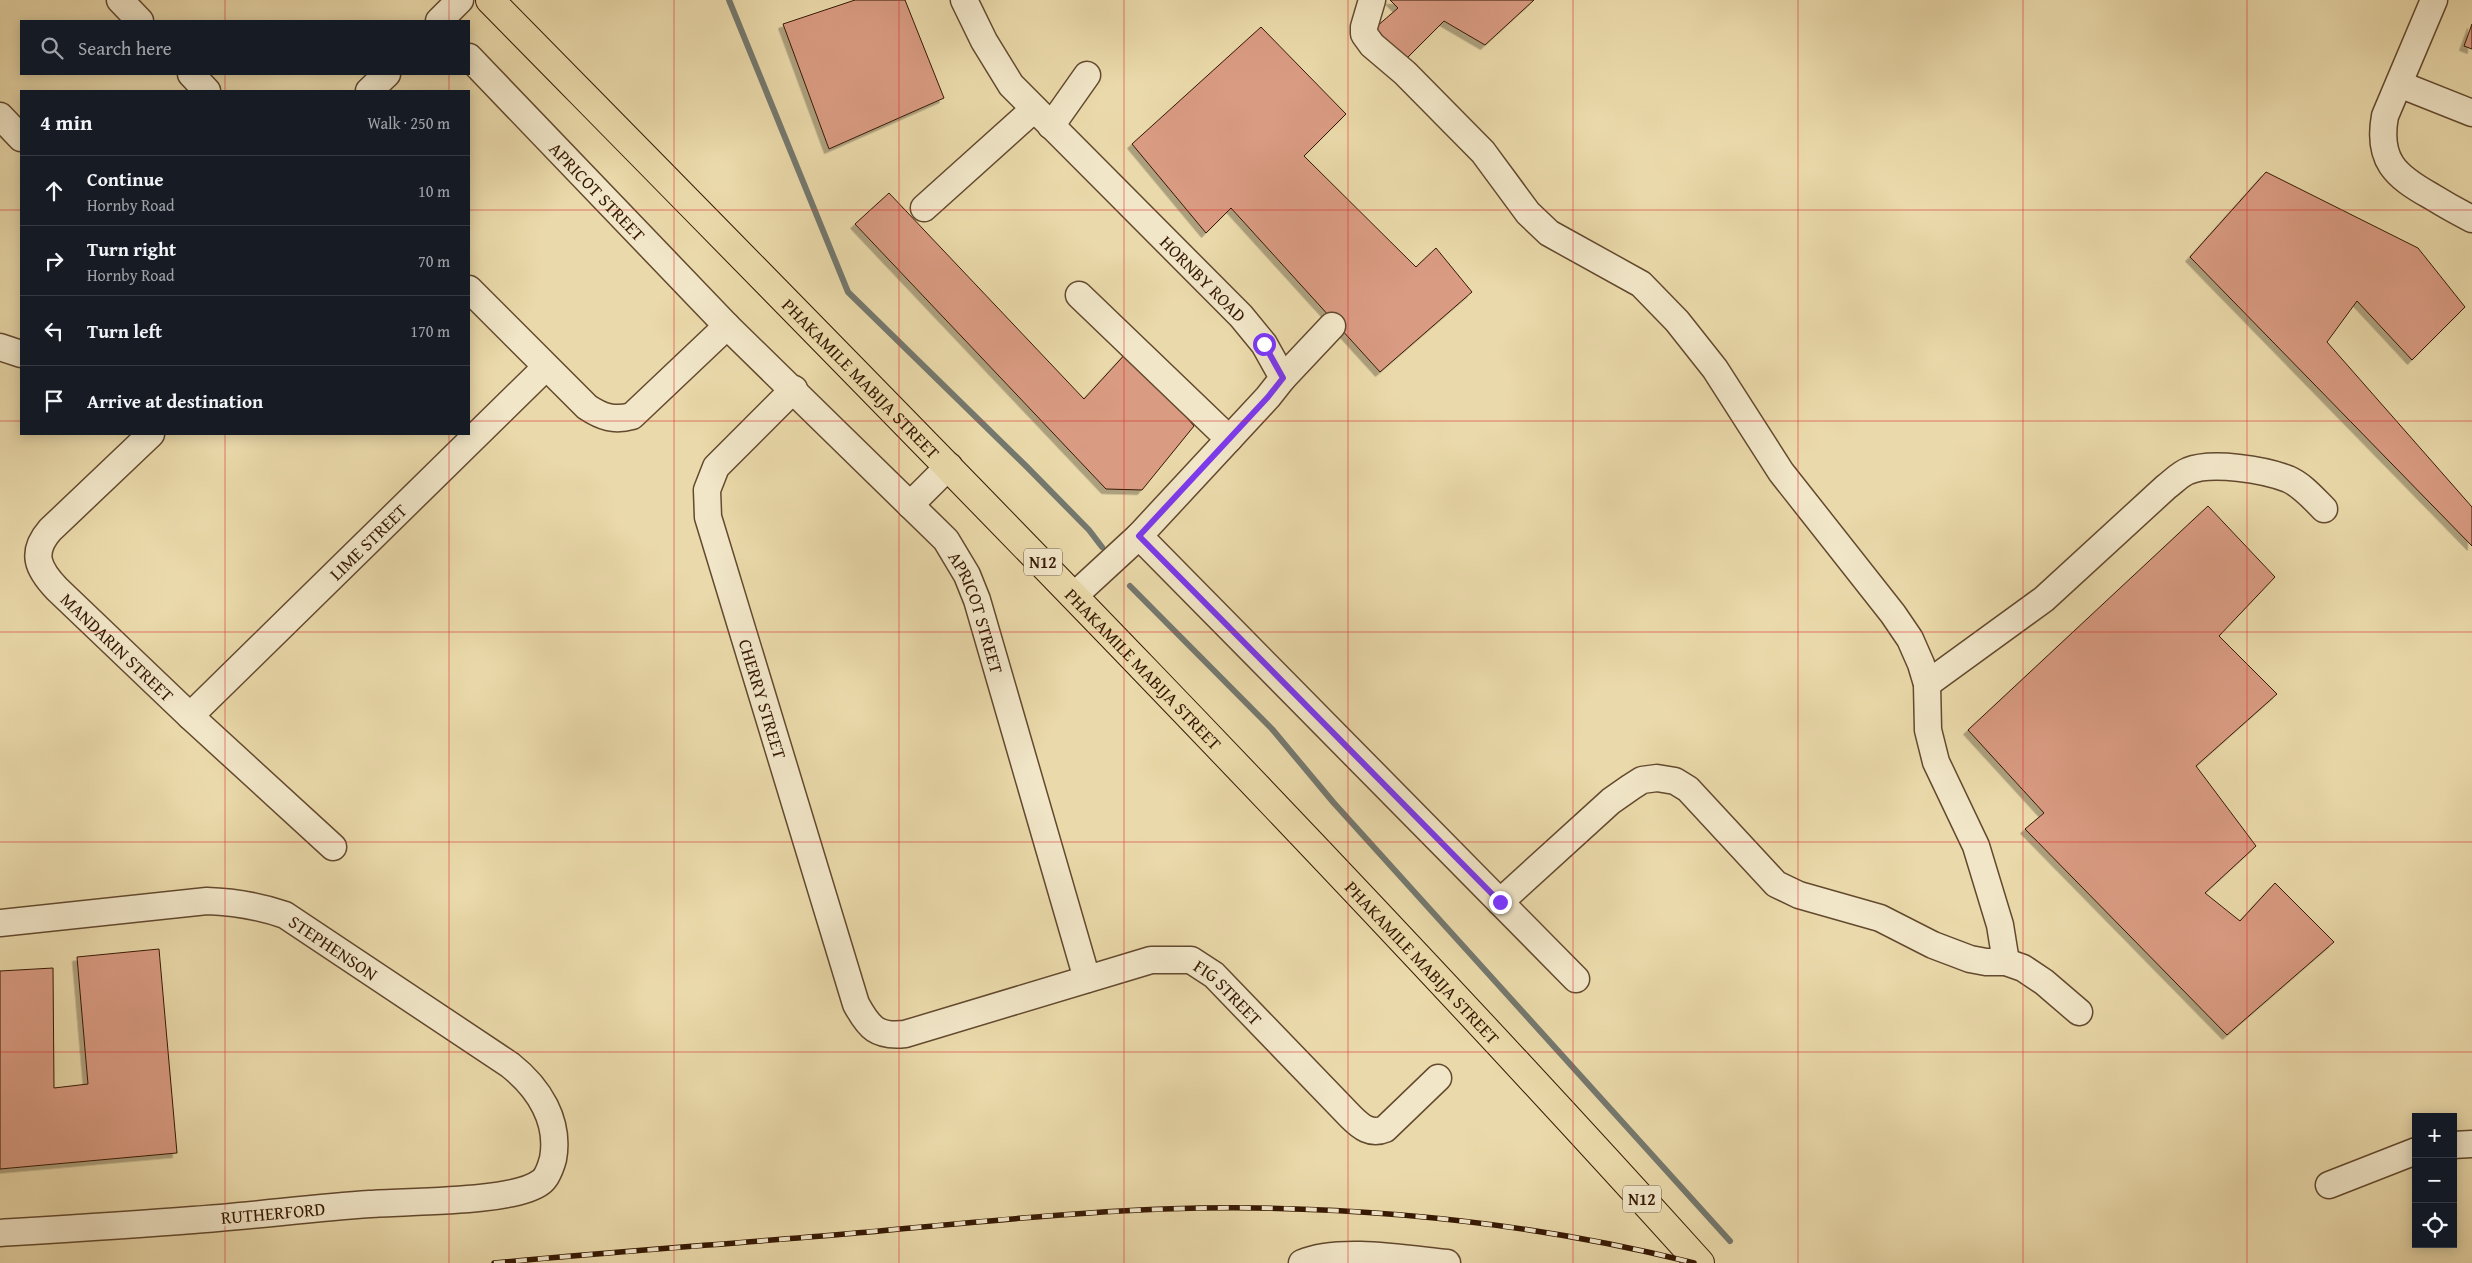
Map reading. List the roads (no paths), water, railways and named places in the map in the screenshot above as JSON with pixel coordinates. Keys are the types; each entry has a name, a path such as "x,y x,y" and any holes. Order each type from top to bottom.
{"highway":[{"name":"PHAKAMILE MABIJA STREET","path":"490,0 1075,595 1585,1135 1700,1263"}],"street":[{"path":"120,0 139,20"},
{"path":"440,20 460,0"},
{"name":"HORNBY ROAD","path":"964,0 1011,85 1241,316 1264,344 1283,378"},
{"path":"1372,0 1364,27 1364,34 1372,45 1405,73 1483,152 1528,213 1549,232 1642,284 1701,348 1781,472 1893,614 1910,639 1921,664 1926,684 1928,730 1936,762 1976,846 2000,925 2006,962"},
{"path":"2434,0 2385,116 2383,130 2384,149 2393,170 2409,184 2472,219"},
{"name":"APRICOT STREET","path":"470,58 727,326 794,389 946,540 967,575 977,600 1087,979"},
{"path":"191,75 206,90"},
{"path":"370,90 386,75"},
{"path":"924,208 1043,118 1087,75"},
{"path":"2399,84 2472,113"},
{"path":"0,116 20,137"},
{"path":"470,290 546,367 598,414 613,419 632,416 727,326"},
{"path":"1079,295 1229,439"},
{"path":"1075,595 1139,536 1332,326"},
{"path":"0,347 20,354"},
{"name":"LIME STREET","path":"190,716 546,367"},
{"name":"CHERRY STREET","path":"794,389 716,467 707,490 708,517 856,1004 864,1018 875,1031"},
{"name":"MANDARIN STREET","path":"150,435 41,540 38,556 45,577 190,716 333,847"},
{"path":"910,505 949,466"},
{"path":"1926,684 2044,599 2166,487 2188,471 2243,468 2263,472 2289,480 2304,489 2324,509"},
{"path":"1139,536 1576,979"},
{"path":"1500,902 1610,800 1642,780 1657,778 1676,781 1688,789 1776,884 1799,895 1880,918 1933,945 1970,960 2006,962 2022,968 2044,982 2079,1012"},
{"name":"STEPHENSON","path":"0,923 207,901 255,905 285,915 510,1065 528,1079 544,1104 554,1128 555,1148 552,1164 543,1181"},
{"name":"FIG STREET","path":"875,1031 890,1036 905,1034 1151,960 1191,960 1214,975 1351,1117 1367,1130 1380,1131 1385,1129 1438,1078"},
{"path":"2457,1145 2472,1144"},
{"path":"2329,1185 2412,1153"},
{"name":"RUTHERFORD","path":"0,1233 184,1221 369,1204 500,1196 531,1189 543,1181"},
{"path":"1302,1263 1330,1256 1447,1263"}],"waterway":[{"path":"729,0 848,292 1026,466 1089,530 1102,547"},
{"path":"1130,586 1272,729 1333,802 1730,1241"}],"railway":[{"path":"494,1263 1050,1216 1205,1208 1311,1209 1366,1212 1476,1223 1586,1240 1694,1263"}]}
